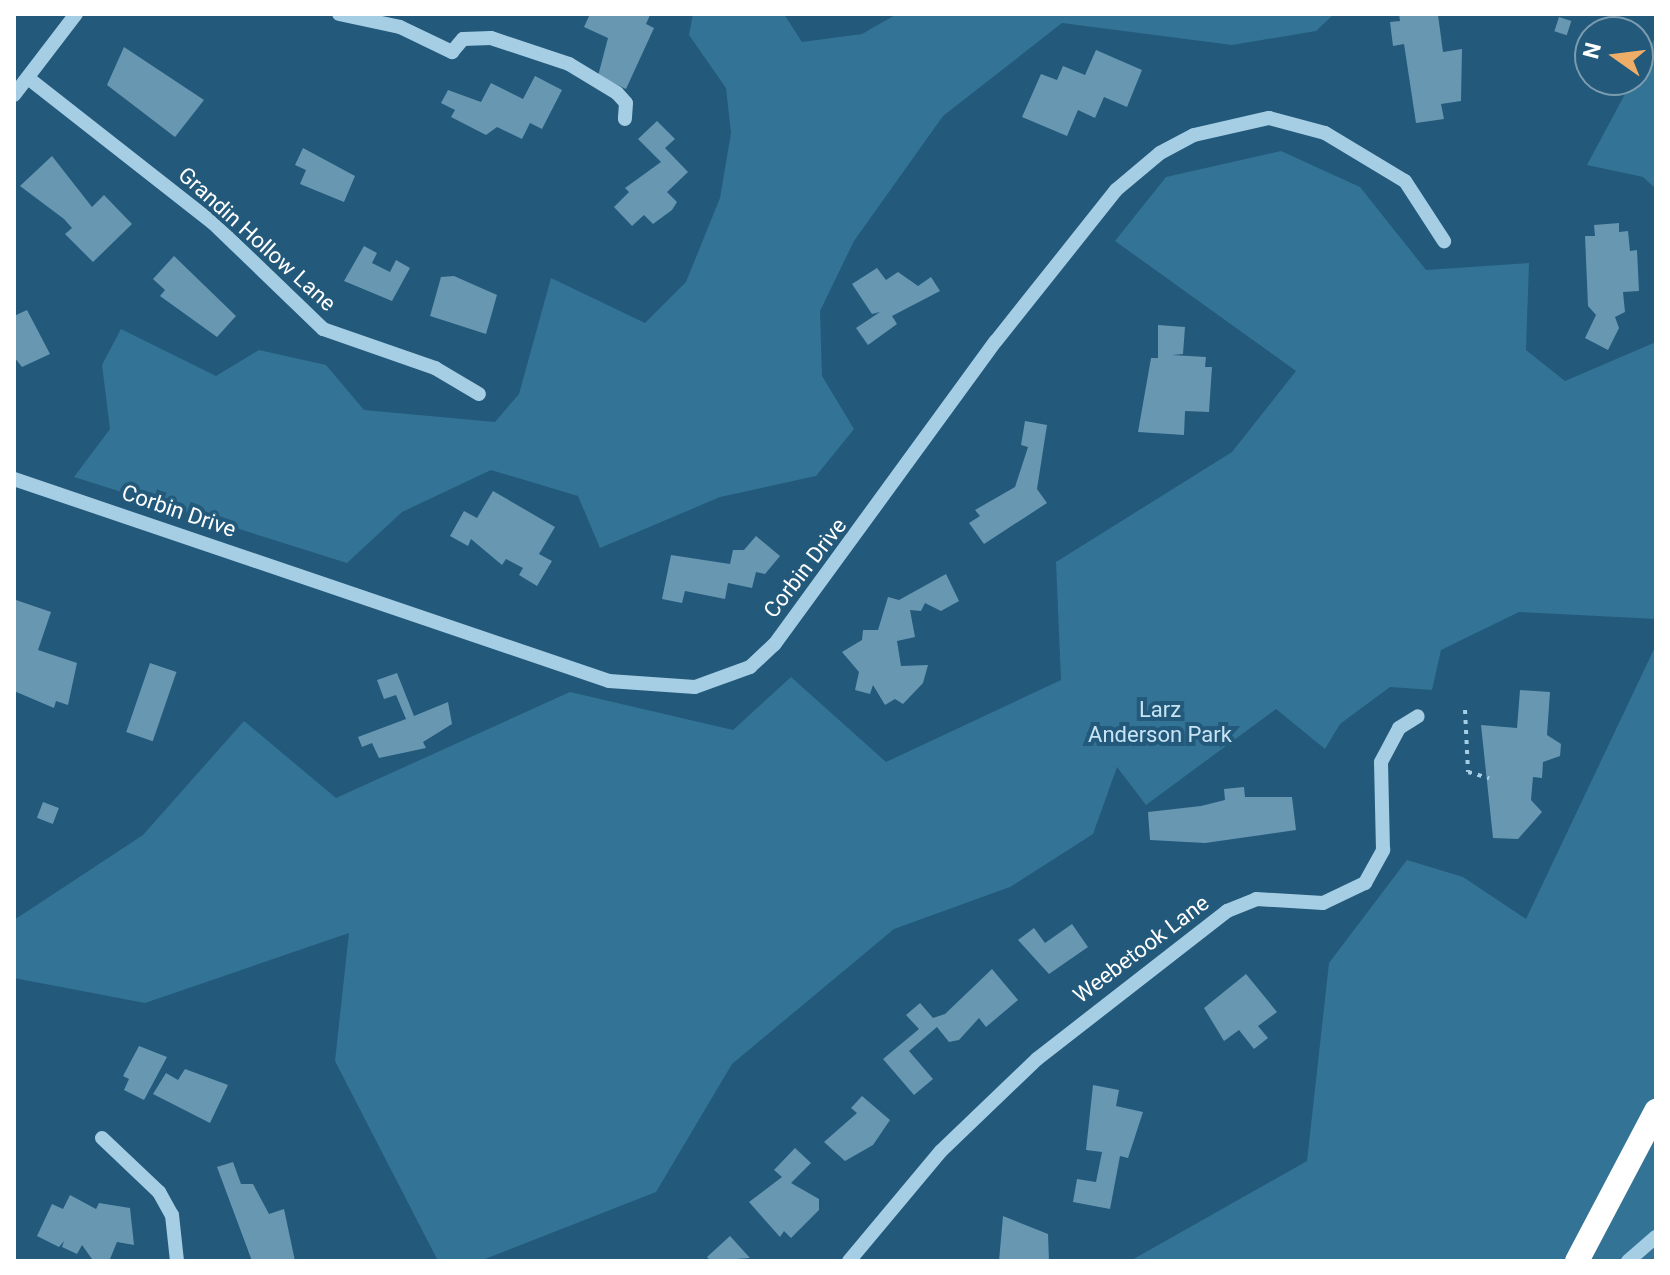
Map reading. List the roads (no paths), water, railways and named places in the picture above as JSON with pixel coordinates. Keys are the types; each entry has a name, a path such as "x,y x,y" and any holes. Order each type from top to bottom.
{"highway":[{"path":"1580,1260 1656,1111"}],"street":[{"path":"14,95 76,14"},
{"path":"339,14 400,27 452,52 463,39 491,38 569,64 617,93 626,103 625,119"},
{"name":"Grandin Hollow Lane","path":"28,78 213,223 311,320 349,342 435,368 479,394"},
{"name":"Corbin Drive","path":"14,479 609,681 695,687 750,667 774,645 996,341 1116,190 1160,153 1219,127 1269,118 1325,133 1405,181 1444,241"},
{"name":"Weebetook Lane","path":"849,1261 941,1151 1037,1059 1227,911 1256,899 1323,903 1365,883 1383,850 1381,762 1399,728 1418,716"},
{"path":"102,1138 159,1192 172,1215 177,1261"},
{"path":"1628,1261 1656,1237"}],"park label":[{"name":"Larz Anderson Park","path":"1160,722"}]}
